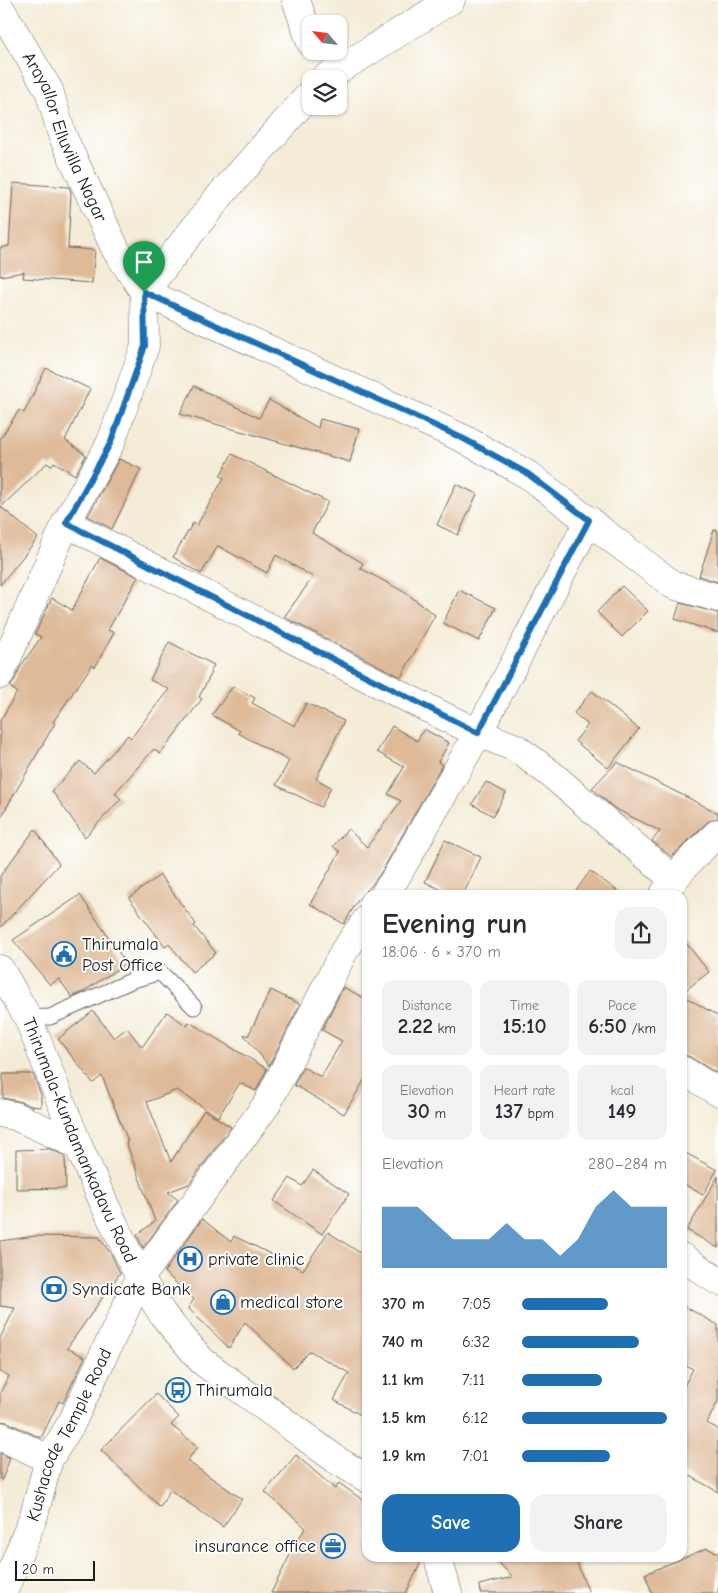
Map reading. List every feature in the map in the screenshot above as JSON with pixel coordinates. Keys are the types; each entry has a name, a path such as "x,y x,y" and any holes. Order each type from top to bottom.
{"street":[{"path":"296,0 302,17"},
{"path":"337,70 451,0"},
{"name":"Arayallor Elluvilla Nagar","path":"0,8 49,90 62,135 116,250 144,292"},
{"path":"0,675 66,523 111,442 145,346 144,292 219,197 302,103"},
{"path":"144,292 464,439 528,474 674,585 718,598"},
{"path":"387,890 478,733 589,520"},
{"path":"66,523 478,733 516,748 544,769 668,887 698,852 718,834"},
{"name":"Kushacode Temple Road","path":"11,1590 49,1459 71,1424 140,1278 267,1104 344,952 362,926"},
{"name":"Thirumala-Kundamankadavu Road","path":"0,969 28,1018 78,1144 140,1278 163,1315 202,1361 338,1461 362,1475"},
{"path":"687,1073 718,1092"},
{"path":"0,1114 15,1116 78,1144"},
{"path":"687,1260 718,1281"},
{"path":"0,1436 49,1459"},
{"path":"439,1562 448,1593"}],"lane":[{"path":"28,1018 50,1017 133,980 160,972 194,1007"}],"building":[{"path":"13,183 69,187 71,192 68,248 95,250 92,283 23,278 24,272 0,276 0,248 9,246"},
{"path":"46,368 90,389 65,440 86,455 75,475 54,462 51,466 47,463 1,507 38,538 0,585 0,439 19,410 24,413"},
{"path":"194,386 259,418 269,400 318,428 320,419 359,429 350,462 180,414"},
{"path":"232,454 328,502 312,533 363,563 360,568 406,593 435,615 401,677 284,617 313,577 276,555 267,573 218,546 201,574 173,557 193,523 197,525 224,478 220,476"},
{"path":"119,459 141,469 112,529 88,516"},
{"path":"456,484 477,494 458,535 437,525"},
{"path":"714,530 718,531 718,582 699,576"},
{"path":"100,558 138,577 108,630 114,633 95,667 92,665 53,722 55,723 0,819 0,721 17,692 10,687 21,666 41,637 35,634 52,598 72,610"},
{"path":"622,586 648,611 622,637 597,612"},
{"path":"459,590 496,608 479,641 443,623"},
{"path":"680,603 718,613 718,633 675,619"},
{"path":"169,642 214,665 199,697 202,699 160,754 154,749 115,793 121,799 85,837 52,791 80,761 94,773 128,735 131,738 169,689 150,680"},
{"path":"233,686 255,698 252,703 295,726 306,703 344,721 316,779 331,787 321,807 276,785 289,761 238,733 240,731 212,715"},
{"path":"592,691 639,729 608,768 575,741 588,725 574,713"},
{"path":"392,726 417,741 424,729 449,743 438,762 442,765 382,871 367,890 362,890 362,896 344,924 310,904 340,852 333,846 348,829 367,847 401,801 388,794 404,767 377,752"},
{"path":"617,762 718,813 718,818 707,822 672,857 652,841 660,831 614,808 592,788"},
{"path":"486,782 506,793 493,816 472,804"},
{"path":"35,829 59,864 0,928 0,876"},
{"path":"445,840 481,857 465,890 442,890 425,882"},
{"path":"590,871 616,890 577,890"},
{"path":"160,875 196,924 194,926 216,953 192,972 169,944 165,947 129,898"},
{"path":"80,895 126,963 83,992 72,997 59,979 50,985 13,940"},
{"path":"687,944 709,972 687,989"},
{"path":"343,987 362,997 362,1084 344,1114 294,1085 303,1067 321,1077 342,1041 322,1030"},
{"path":"271,990 300,1004 269,1066 244,1035 248,1036"},
{"path":"687,998 718,1016 718,1074 687,1056"},
{"path":"93,1011 114,1038 127,1028 142,1047 167,1012 187,1026 189,1022 267,1069 256,1091 240,1083 218,1117 177,1090 147,1102 171,1162 204,1110 231,1127 189,1184 168,1192 178,1200 143,1248 137,1235 155,1221 126,1142 128,1141 102,1076 93,1083 58,1039"},
{"path":"3,1074 33,1074 41,1095 41,1107 3,1098"},
{"path":"50,1149 65,1156 66,1188 16,1189 16,1150"},
{"path":"687,1154 717,1170 703,1195 687,1186"},
{"path":"313,1170 349,1194 322,1234 274,1201 290,1178 302,1186"},
{"path":"718,1176 718,1248 687,1230"},
{"path":"202,1219 231,1242 234,1236 303,1270 328,1232 362,1254 362,1416 334,1400 349,1373 310,1351 293,1368 245,1322 229,1348 188,1308 194,1299 164,1272"},
{"path":"35,1236 99,1237 111,1254 120,1273 67,1348 85,1357 63,1403 59,1401 41,1438 7,1422 0,1421 0,1393 9,1376 0,1372 0,1338 15,1308 0,1306 0,1241"},
{"path":"687,1308 718,1325 718,1401 707,1423 718,1429 718,1492 687,1474 687,1380 693,1369 687,1366"},
{"path":"156,1394 179,1417 171,1425 198,1447 187,1461 242,1499 223,1527 170,1490 160,1507 101,1450"},
{"path":"0,1453 10,1458 2,1480 0,1479"},
{"path":"296,1455 335,1489 339,1483 362,1500 362,1562 421,1562 406,1593 271,1593 298,1539 306,1528 265,1492"},
{"path":"707,1548 718,1553 718,1593 652,1593 645,1574 674,1562 687,1562 687,1556"},
{"path":"498,1562 577,1562 589,1593 480,1593 479,1585 513,1577"}],"place":[{"name":"Thirumala Post Office","path":"64,954"},
{"name":"private clinic","path":"190,1259"},
{"name":"Syndicate Bank","path":"54,1289"},
{"name":"medical store","path":"223,1302"},
{"name":"Thirumala","path":"178,1390"},
{"name":"insurance office","path":"333,1546"}],"route":[{"path":"144,292 464,439 528,474 589,520 478,733 66,523 111,442 145,346 146,317 144,292"}]}
